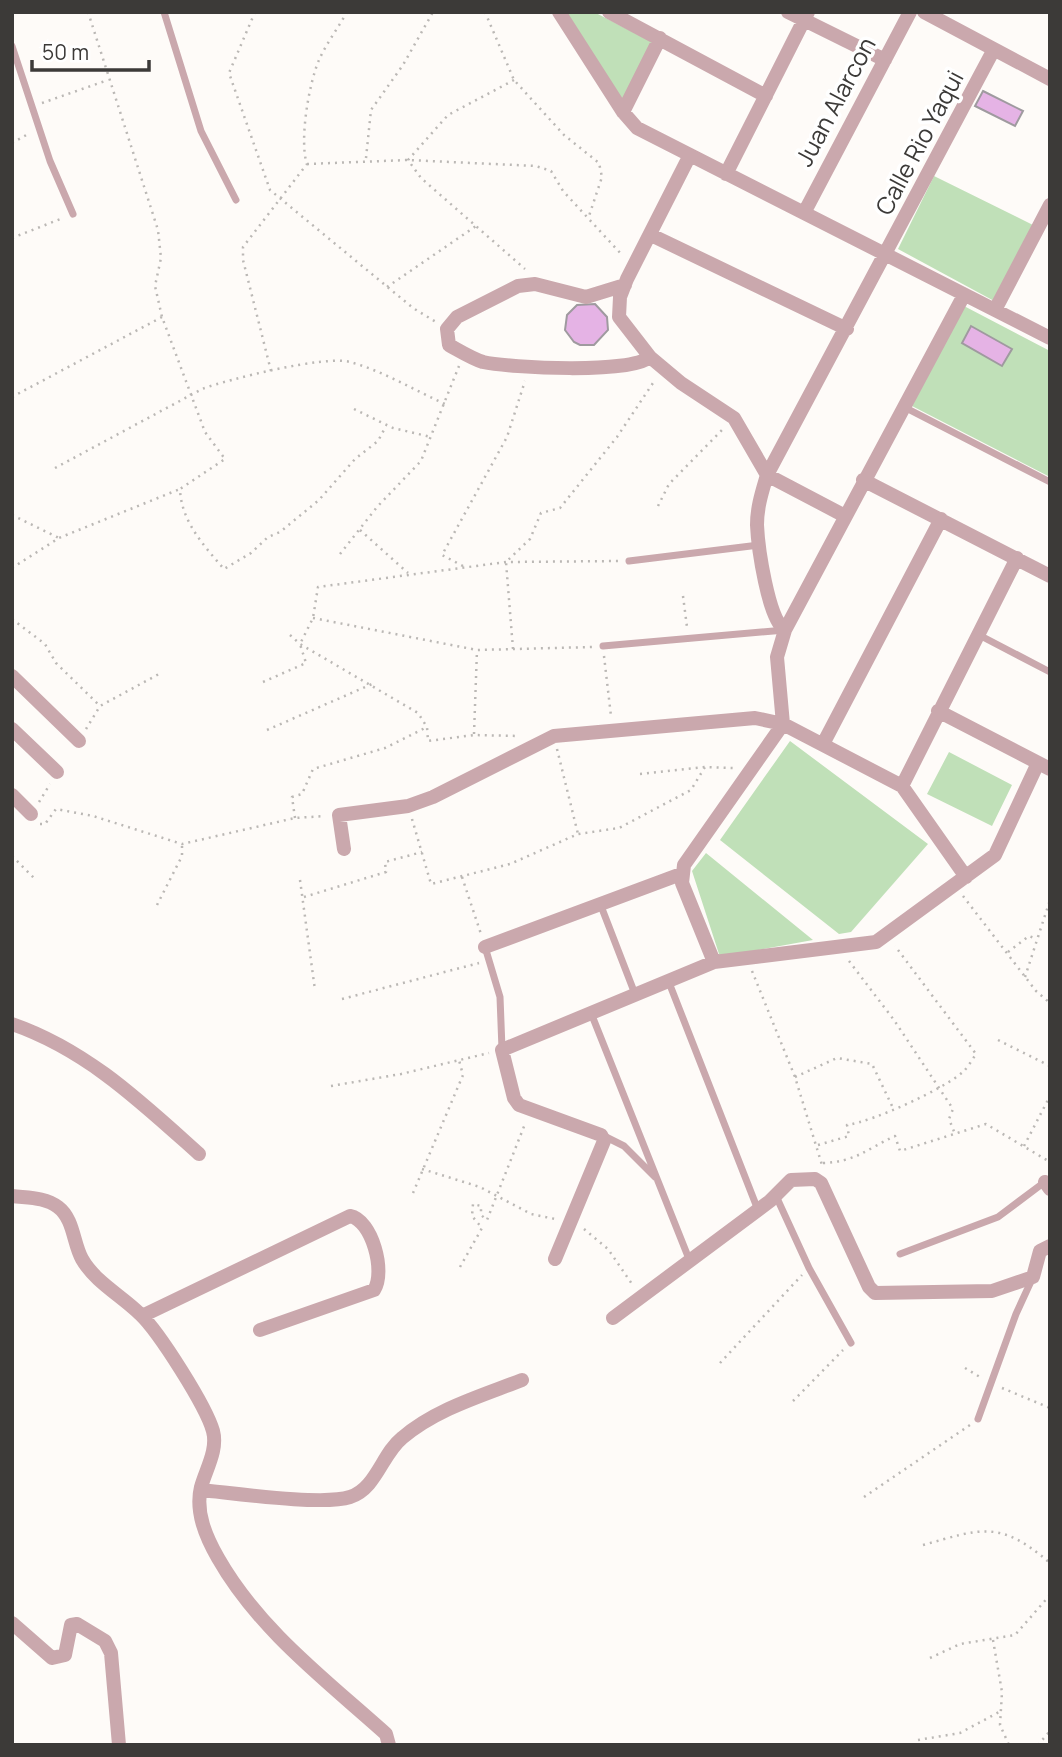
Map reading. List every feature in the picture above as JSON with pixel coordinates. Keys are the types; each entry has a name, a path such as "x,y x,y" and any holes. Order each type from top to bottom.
{"street":[{"path":"559,12 623,112 637,128 1050,338"},
{"path":"609,12 766,96"},
{"path":"788,12 806,16 885,60"},
{"name":"Juan Alarcon","path":"804,213 910,12"},
{"path":"924,12 1050,79"},
{"path":"726,174 806,16"},
{"path":"623,112 660,38"},
{"name":"Calle Rio Yaqui","path":"785,630 779,626 773,614 759,545 759,503 767,475 887,255 993,51"},
{"path":"690,155 625,285 620,297 620,317 662,369 734,418 767,475 845,516"},
{"path":"995,310 1050,205"},
{"path":"651,235 847,329"},
{"path":"625,285 586,298 535,284 517,286 457,317 447,329 449,345 484,362 530,368 630,366 650,357"},
{"path":"714,962 681,874 687,857 783,724 777,656 785,630 964,295"},
{"path":"863,480 1050,576"},
{"path":"823,744 941,519"},
{"path":"902,786 1017,558"},
{"path":"12,676 79,741"},
{"path":"555,1259 604,1141 601,1135 531,1111 514,1098 502,1050 714,962 876,943 995,855 1044,766 938,711"},
{"path":"344,849 339,815 408,806 433,797 554,736 755,718 783,724 902,786 960,881"},
{"path":"12,729 57,772"},
{"path":"12,794 31,814"},
{"path":"487,954 681,874"},
{"path":"12,1024 51,1038 82,1056 116,1080 200,1154"},
{"path":"613,1318 758,1210 791,1181 816,1179 825,1190 869,1287 875,1293 992,1291 1033,1277 1040,1251 1050,1246"},
{"path":"12,1196 44,1200 66,1213 82,1259 95,1275 142,1316 207,1412 214,1435 212,1455 201,1490 203,1527 233,1583 270,1630 386,1734 389,1745"},
{"path":"142,1316 350,1216 360,1218 367,1226 380,1273 374,1290 260,1330"},
{"path":"201,1490 327,1500 350,1497 371,1481 399,1440 423,1421 522,1380"},
{"path":"12,1623 52,1658 65,1655 71,1625 77,1624 105,1641 111,1653 119,1745"}],"lane":[{"path":"164,12 201,131 236,200"},
{"path":"12,46 39,129 73,214"},
{"path":"903,406 1050,482"},
{"path":"629,561 759,545"},
{"path":"603,646 785,630"},
{"path":"978,635 1050,672"},
{"path":"601,906 635,994"},
{"path":"487,954 500,997 502,1050"},
{"path":"668,980 758,1210"},
{"path":"591,1012 689,1259"},
{"path":"601,1135 624,1146 657,1180"},
{"path":"900,1254 998,1217 1048,1183"},
{"path":"776,1195 809,1268 851,1342"},
{"path":"978,1419 1033,1277"}],"path":[{"path":"12,568 59,538 180,489 225,459 205,432 189,396 162,317 155,286 160,258 158,230 88,12"},
{"path":"256,12 229,73 230,83 270,190 413,308 447,329"},
{"path":"307,164 303,153 305,126 319,61 347,12"},
{"path":"366,160 371,110 403,65 433,12"},
{"path":"485,12 514,80 564,135 599,163 602,177 589,216"},
{"path":"32,106 108,80"},
{"path":"408,160 448,115 514,80"},
{"path":"12,143 39,129"},
{"path":"307,164 408,160 536,166 551,171 563,191 635,268"},
{"path":"408,160 421,178 528,271"},
{"path":"271,371 243,260 243,247 307,164"},
{"path":"12,238 73,214"},
{"path":"387,287 476,226"},
{"path":"12,397 162,317"},
{"path":"340,554 377,507 421,461 464,353"},
{"path":"55,468 189,396 222,382 333,359 349,361 445,404"},
{"path":"463,566 442,555 507,437 530,368"},
{"path":"513,649 506,562 530,538 541,513 560,509 617,437 662,369"},
{"path":"354,409 386,426 431,437"},
{"path":"658,506 669,484 734,418"},
{"path":"180,489 180,498 195,536 224,569 251,553 268,537 280,533 319,500 355,459 378,441 386,426"},
{"path":"12,515 59,538"},
{"path":"360,530 408,573"},
{"path":"263,682 306,663 300,644 313,618 318,587 506,562 629,561"},
{"path":"683,596 688,638"},
{"path":"313,618 477,650 603,646 612,730"},
{"path":"12,619 45,644 56,663 100,706"},
{"path":"290,635 300,644 418,713 426,727 428,741 474,735 527,736"},
{"path":"474,735 477,650"},
{"path":"268,730 372,684"},
{"path":"295,818 292,797 302,794 313,769 385,748 426,727"},
{"path":"554,736 578,834"},
{"path":"640,774 705,767 751,769"},
{"path":"408,806 431,884 510,864 578,834 619,828 691,790 705,767"},
{"path":"31,814 41,825 55,809 93,816 182,844 295,818 339,815"},
{"path":"157,905 182,856 182,844"},
{"path":"304,897 386,872 385,862 422,852"},
{"path":"12,856 35,879"},
{"path":"342,999 487,954 462,876"},
{"path":"300,880 315,990"},
{"path":"960,881 1007,953 1050,1003"},
{"path":"1025,977 1050,900"},
{"path":"818,1144 849,1136 847,1125 867,1122 939,1087 964,1071 976,1054 887,935"},
{"path":"1007,953 1029,936 1037,939"},
{"path":"838,947 894,1020 953,1109 949,1119 955,1134"},
{"path":"747,958 795,1077 818,1144 822,1163 816,1179"},
{"path":"998,1040 1050,1066"},
{"path":"331,1086 502,1050"},
{"path":"795,1077 837,1058 872,1064 893,1108"},
{"path":"413,1193 463,1075 459,1060"},
{"path":"1024,1147 1050,1096"},
{"path":"460,1266 482,1228 472,1216 473,1204 481,1206 481,1215 487,1220 531,1111"},
{"path":"822,1163 842,1163 861,1157 875,1145 895,1136 900,1151 986,1124 1050,1163"},
{"path":"422,1169 480,1187 531,1214 572,1221 608,1248 641,1296"},
{"path":"720,1363 809,1268"},
{"path":"793,1401 851,1342"},
{"path":"965,1368 991,1384 1050,1408"},
{"path":"864,1497 978,1419"},
{"path":"923,1545 981,1529 1005,1534 1030,1546 1050,1563"},
{"path":"930,1658 960,1644 1015,1635 1050,1595"},
{"path":"993,1640 1002,1692 1000,1726 1009,1745"},
{"path":"918,1740 960,1733 1001,1711"},
{"path":"1038,1745 1050,1731"}],"green space":[{"path":"564,12 594,12 654,43 623,102"},
{"path":"934,176 1033,225 996,302 898,249"},
{"path":"964,306 1050,351 1050,477 912,406"},
{"path":"790,741 928,844 851,932 839,934 720,840"},
{"path":"949,752 1012,785 992,826 927,794"},
{"path":"706,853 813,940 720,957 692,871"}],"building":[{"path":"983,91 1023,111 1015,126 975,106"},
{"path":"595,304 607,317 608,330 594,345 580,345 574,342 565,330 567,315 577,305"},
{"path":"971,326 1012,349 1002,366 962,343"}]}
